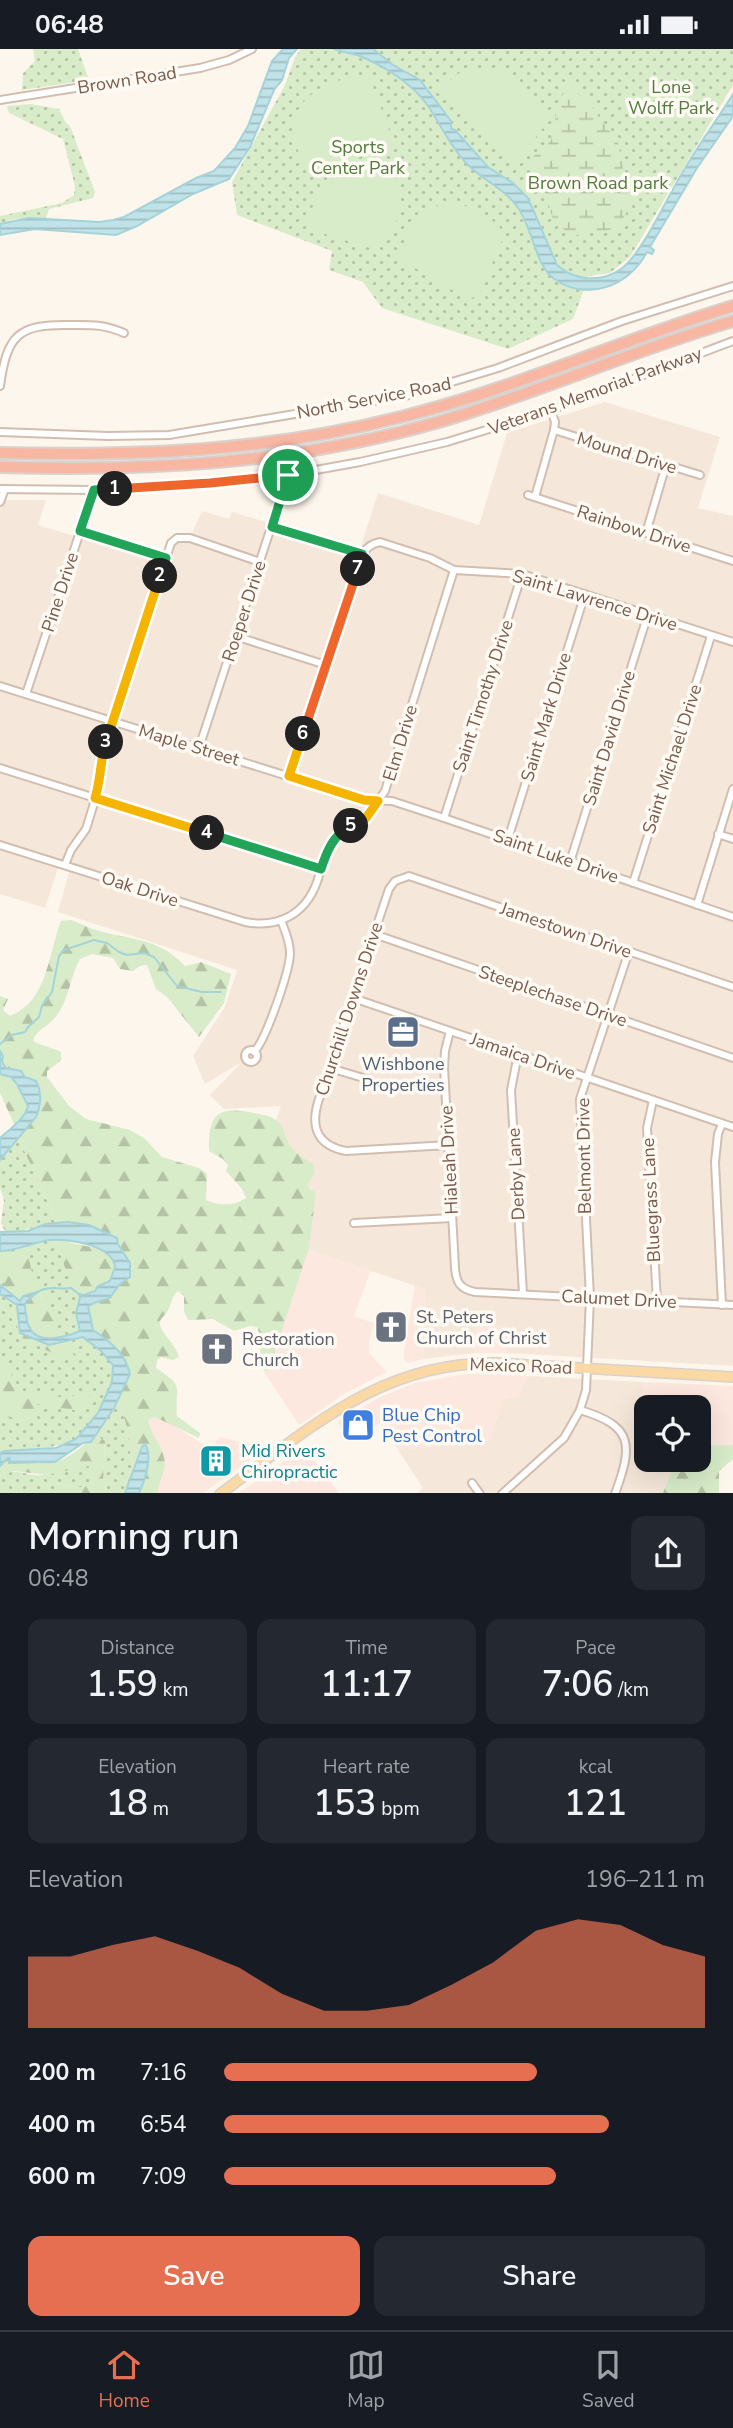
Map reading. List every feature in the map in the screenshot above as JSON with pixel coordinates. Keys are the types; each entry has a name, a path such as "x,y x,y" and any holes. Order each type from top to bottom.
{"highway":[{"path":"0,453 119,455 182,452 277,442 340,431 462,400 631,339 733,306"},
{"path":"0,467 127,469 190,466 285,455 348,444 481,409 660,344 733,321"}],"main road":[{"name":"Mexico Road","path":"220,1493 338,1409 373,1389 404,1376 443,1366 478,1363 587,1367 733,1377"}],"street":[{"name":"Brown Road","path":"0,100 200,68 229,60 252,49"},
{"name":"North Service Road","path":"0,432 169,435 409,395 498,368 632,318 733,286"},
{"path":"0,386 6,354 15,337 22,331 46,324 107,326 124,333"},
{"name":"Veterans Memorial Parkway","path":"2,489 94,490 210,483 288,475 399,454 551,410 733,341"},
{"path":"551,410 555,422 554,430"},
{"name":"Mound Drive","path":"554,430 700,475"},
{"name":"Rainbow Drive","path":"554,430 532,496 733,561"},
{"path":"646,533 666,465"},
{"name":"Roeper Drive","path":"199,748 288,475"},
{"path":"0,502 2,489"},
{"name":"Pine Drive","path":"26,694 94,490"},
{"path":"272,527 362,554"},
{"path":"80,531 166,558"},
{"path":"65,865 71,850 86,829 100,784 100,761 171,543 182,537 260,562"},
{"path":"289,776 362,554 368,546 380,542 430,558 454,570"},
{"name":"Saint Lawrence Drive","path":"454,570 522,574 733,642"},
{"name":"Elm Drive","path":"281,920 300,910 311,896 331,844 337,836 366,818 385,790 454,570"},
{"name":"Saint Timothy Drive","path":"444,818 522,574"},
{"name":"Saint Mark Drive","path":"508,839 585,594"},
{"name":"Saint David Drive","path":"570,862 648,614"},
{"path":"235,636 326,665"},
{"name":"Saint Michael Drive","path":"633,883 712,636"},
{"name":"Maple Street","path":"0,686 364,800 378,801"},
{"path":"0,768 321,869"},
{"path":"696,905 733,789"},
{"name":"Saint Luke Drive","path":"378,801 392,801 733,917"},
{"path":"718,834 733,839"},
{"name":"Oak Drive","path":"0,845 245,922 266,924 281,920"},
{"name":"Jamestown Drive","path":"399,878 409,876 733,987"},
{"name":"Churchill Downs Drive","path":"399,878 389,889 315,1111 315,1120 320,1137 330,1146 346,1151 449,1145"},
{"path":"254,1052 264,1037 290,956 288,938 281,920"},
{"name":"Steeplechase Drive","path":"374,934 733,1058"},
{"name":"Belmont Drive","path":"580,1410 586,1390 590,1298 580,1099 629,951"},
{"name":"Jamaica Drive","path":"353,998 733,1128"},
{"name":"Hialeah Drive","path":"450,1031 444,1067 456,1274 458,1283 463,1288"},
{"name":"Derby Lane","path":"518,1054 511,1090 523,1294"},
{"path":"330,1068 370,1080"},
{"name":"Bluegrass Lane","path":"653,1100 647,1128 657,1301"},
{"path":"722,1124 718,1134 715,1162 722,1305"},
{"path":"354,1223 452,1218"},
{"name":"Calumet Drive","path":"463,1288 475,1291 733,1305"},
{"path":"502,1493 564,1438 580,1410 608,1420 623,1436 627,1459 615,1493"},
{"path":"472,1483 480,1493"}],"shaded area":[{"path":"605,402 720,437 698,508 733,516 733,1366 507,1353 508,1326 476,1325 474,1353 424,1359 425,1289 305,1249 275,1123 281,1106 224,1109 210,1095 242,1062 205,1084 193,1056 225,1007 237,970 58,912 69,872 58,868 45,908 0,894 0,500 46,500 38,525 75,536 78,528 162,553 174,536 191,535 202,511 229,519 232,512 360,549 378,493 479,525 507,433"},
{"path":"305,1249 371,1270 354,1316 374,1323 369,1353 387,1372 347,1392 299,1425 264,1372"},
{"path":"415,1285 425,1289 424,1359 408,1363 404,1359 404,1353"},
{"path":"476,1325 508,1326 507,1353 474,1353"},
{"path":"465,1374 528,1376 518,1397 503,1399 490,1440 398,1450 380,1423 351,1442 338,1422 378,1398 415,1383"},
{"path":"528,1376 645,1382 642,1395 634,1395 634,1472 675,1472 667,1493 417,1493 423,1488 398,1450 490,1440 503,1399 518,1397"},
{"path":"645,1382 733,1386 733,1450 711,1449 711,1395 642,1395"},
{"path":"116,1404 161,1417 210,1449 220,1437 267,1448 203,1493 107,1493 105,1442 96,1435"},
{"path":"304,1447 339,1493 238,1493 249,1486"}],"green space":[{"path":"33,49 78,49 89,80 22,90 23,73 35,61"},
{"path":"301,49 733,49 733,85 630,257 610,273 589,276 573,319 508,349 382,308 363,282 329,270 332,251 237,215 232,182 285,85 295,57"},
{"path":"463,70 503,72 554,115 514,164 438,90"},
{"path":"370,78 393,141 390,152 303,166 294,127 300,107 312,94 334,82"},
{"name":"Brown Road park","path":"568,83 591,106 618,143 629,197 626,214 616,229 571,236 553,219 542,183 527,168 526,163 551,141 557,109"},
{"path":"30,104 59,109 70,126 95,192 93,198 49,209 46,218 14,219 0,224 0,216 62,203 74,195 75,186 63,139 9,113 7,106"},
{"path":"365,158 392,172 399,186 397,221 377,250 312,230 305,221 336,164"},
{"path":"451,203 481,212 505,233 480,293 469,300 400,259 410,228 421,214 439,205"},
{"path":"71,920 99,931 157,946 185,966 201,962 231,974 224,1003 199,1037 167,997 156,989 147,965 133,971 120,969 113,958 92,954 80,959 58,1014 36,1034 33,1041 61,1052 61,1061 47,1071 47,1077 69,1106 86,1119 130,1130 144,1138 162,1157 199,1168 207,1174 206,1200 211,1202 232,1204 246,1198 242,1189 226,1171 228,1165 209,1151 214,1120 224,1112 242,1111 274,1119 282,1126 294,1150 313,1164 315,1173 307,1185 310,1190 316,1192 309,1248 268,1372 262,1369 257,1327 250,1326 234,1331 213,1319 188,1320 184,1311 184,1296 178,1291 160,1321 161,1328 179,1357 173,1360 161,1357 157,1360 156,1368 172,1380 177,1388 177,1416 200,1433 199,1438 155,1417 148,1420 165,1465 158,1493 143,1493 133,1468 125,1419 116,1404 130,1374 127,1364 124,1357 96,1330 88,1312 90,1304 113,1296 120,1284 130,1277 130,1263 115,1236 89,1225 57,1222 18,1137 35,1115 39,1088 24,1074 6,1069 0,1051 0,996 8,999 3,1010 10,1016 23,1009 32,999 45,975 61,921"},
{"path":"0,1074 11,1077 28,1101 27,1111 15,1126 0,1093"},
{"path":"18,1137 57,1222 6,1233 1,1223 4,1200 0,1188 0,1160"},
{"path":"66,1233 120,1372 84,1439 0,1459 0,1241"},
{"path":"56,1240 101,1249 116,1262 110,1281 98,1286 95,1291 80,1295 80,1300 74,1295"},
{"path":"26,1245 34,1282 47,1298 60,1336 48,1339 34,1332 26,1315 25,1305 34,1293 20,1301 8,1292 2,1280 0,1251"},
{"path":"12,1301 17,1305 28,1335 49,1345 64,1341 74,1355 71,1360 20,1337"},
{"path":"6,1363 15,1385 23,1393 67,1397 81,1391 87,1393 91,1400 87,1409 79,1411 37,1404 36,1416 31,1421 0,1417 0,1367"},
{"path":"116,1404 125,1419 133,1468 143,1493 107,1493 103,1483 105,1442 96,1435"},
{"path":"96,1435 105,1441 103,1483 107,1493 56,1493 56,1483 78,1488 91,1485 93,1475 89,1466 47,1475 14,1471 0,1476 0,1466 6,1458 9,1457 9,1463 55,1462 70,1455"},
{"path":"733,1445 733,1459 719,1471 719,1493 663,1493 671,1472 711,1472 711,1446"},
{"path":"89,1466 93,1475 91,1485 78,1488 57,1483 56,1493 0,1493 0,1476 5,1473 44,1475"}],"water":[{"path":"283,49 297,49 289,58 282,80 274,90 250,147 229,179 193,194 116,235 35,229 0,235 0,224 29,218 99,222 124,217 214,171 235,148 248,126 272,61"},
{"path":"334,49 373,49 393,65 420,80 451,121 451,129 455,130 488,167 513,183 528,198 557,265 579,277 605,277 621,269 629,261 733,94 733,114 650,247 654,250 652,254 647,252 630,274 618,282 593,290 580,289 566,285 547,272 523,216 513,201 466,163 450,143 428,106 414,90 379,65 360,56"},
{"path":"0,1051 6,1068 21,1071 25,1077 36,1081 40,1099 36,1117 0,1160 0,1138 20,1120 28,1106 11,1077 0,1074"},
{"path":"68,1222 89,1225 117,1238 130,1263 130,1277 120,1284 110,1298 88,1306 93,1330 116,1348 130,1374 114,1408 91,1442 83,1443 55,1462 9,1463 8,1458 0,1466 0,1453 4,1451 56,1448 76,1439 98,1413 112,1382 113,1365 83,1337 49,1345 20,1333 17,1305 0,1294 0,1285 20,1301 23,1296 37,1292 25,1306 27,1321 35,1335 57,1338 80,1331 76,1313 79,1294 95,1291 98,1286 110,1281 115,1267 106,1253 77,1242 57,1240 0,1251 0,1232 28,1231 45,1224"},
{"path":"145,1444 148,1462 139,1493 125,1493 142,1447"}],"waterway":[{"path":"0,1044 12,1035 25,1032 39,1017 42,1006 52,992 59,956 64,950 94,940 107,943 127,955 144,953 154,957 177,986 202,992 221,992"},
{"path":"35,1294 48,1288 71,1288 80,1295"}],"place":[{"name":"Wishbone Properties","path":"403,1032"},
{"name":"St. Peters Church of Christ","path":"391,1327"},
{"name":"Restoration Church","path":"217,1349"},
{"name":"Blue Chip Pest Control","path":"358,1425"},
{"name":"Mid Rivers Chiropractic","path":"216,1461"}],"route":[{"path":"288,475 272,527 362,554 289,776 364,800 378,801 366,818 344,829 337,836 321,869 95,798 100,784 100,761 110,727 166,558 80,531 94,490 288,475"}],"park label":[{"name":"Lone Wolff Park","path":"671,98"},
{"name":"Sports Center Park","path":"358,158"}]}
